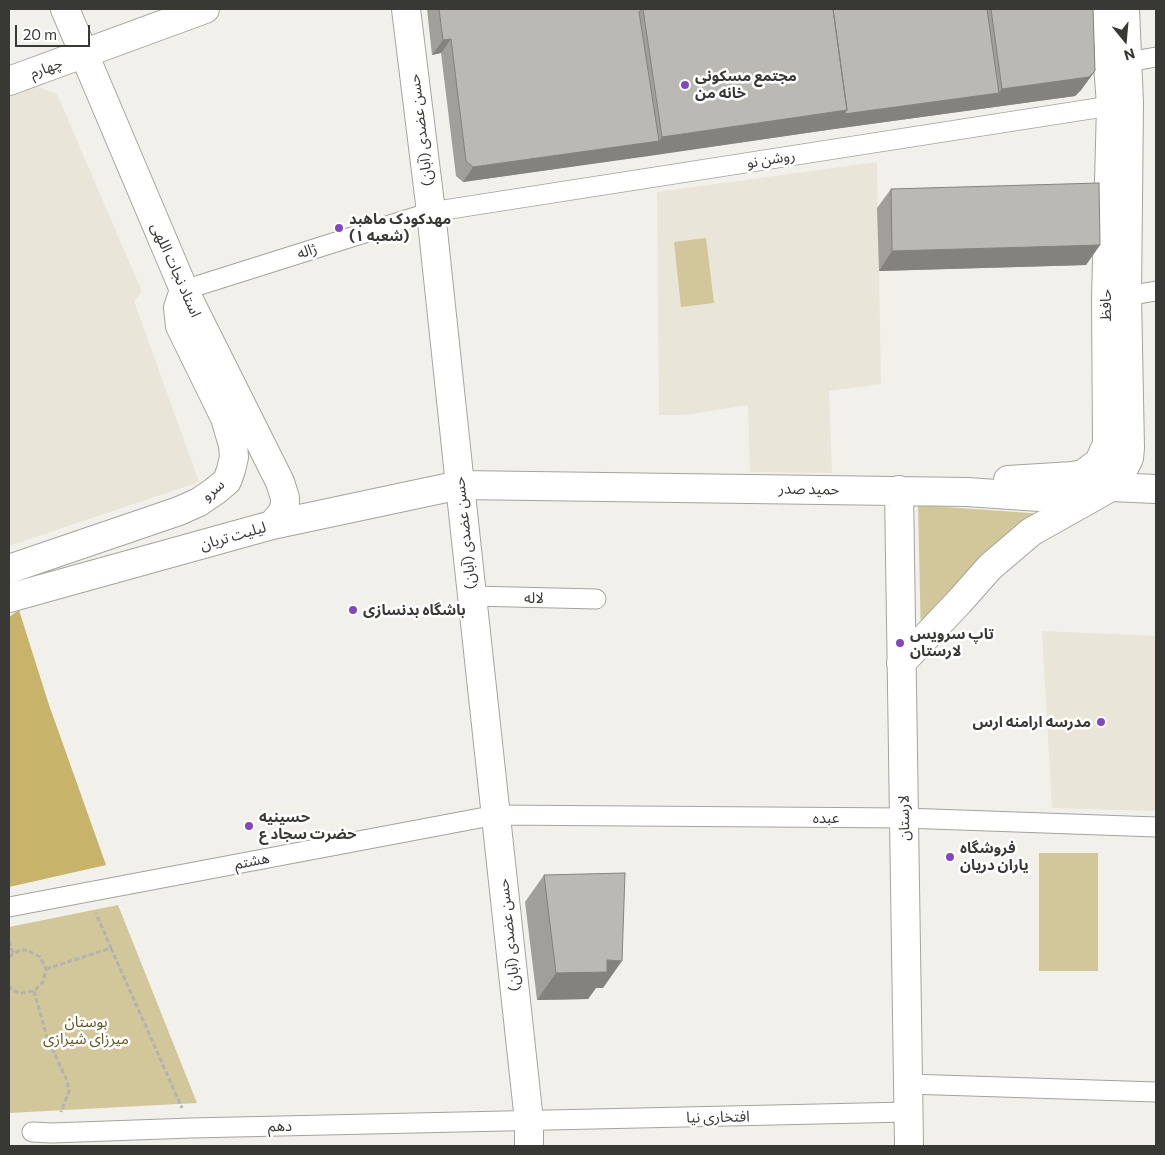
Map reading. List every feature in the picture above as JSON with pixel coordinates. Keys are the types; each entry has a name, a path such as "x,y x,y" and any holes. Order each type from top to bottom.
{"street":[{"name":"استاد نجات اللهی","path":"65,9 184,290 280,482 285,505 282,513 272,525"},
{"name":"چهارم","path":"9,81 205,9"},
{"name":"حسن عضدی (آبان)","path":"406,9 431,212 529,1134"},
{"name":"حافظ","path":"1104,9 1118,64"},
{"name":"حافظ","path":"967,492 1008,480 1083,474 1099,462 1107,444 1117,298 1120,104 1118,64 1125,9"},
{"path":"1118,64 1156,57"},
{"name":"روشن نو","path":"431,212 1120,104"},
{"name":"ژاله","path":"184,290 431,212"},
{"name":"سرو","path":"9,569 179,511 199,502 227,481 232,470 233,445 225,418 180,326 178,308 184,290"},
{"path":"1117,298 1156,291"},
{"name":"حافظ","path":"1111,487 1129,458 1130,448 1117,298"},
{"name":"حمید صدر","path":"460,485 898,490 1077,498 1111,487 1156,489"},
{"name":"لیلیت تریان","path":"9,598 272,525 460,485"},
{"path":"901,663 960,602 985,572 1016,544 1051,519 1098,496 1111,487"},
{"name":"لارستان","path":"898,490 909,1146"},
{"name":"لاله","path":"472,596 596,599"},
{"name":"عبده","path":"496,815 904,818 1156,826"},
{"name":"هشتم","path":"9,907 496,815"},
{"path":"908,1084 1156,1092"},
{"name":"افتخاری نیا","path":"529,1134 908,1112"},
{"name":"دهم","path":"32,1132 52,1133 191,1128 529,1134"}],"path":[{"path":"88,892 191,1128"},
{"path":"9,942 13,953"},
{"path":"46,969 111,948"},
{"path":"9,957 20,950 27,950 40,957 46,969 43,982 34,991 21,993 9,987"},
{"path":"34,991 47,1037 67,1080 69,1091 52,1133"}],"shaded area":[{"path":"37,86 57,94 142,292 134,301 199,482 9,546 9,96"},
{"path":"877,162 881,384 829,391 832,473 750,472 748,405 684,415 659,415 657,192"},
{"path":"19,610 48,702 106,865 9,887 9,617"},
{"name":"مدرسه ارامنه ارس","path":"1042,631 1156,636 1156,811 1052,808"}],"green space":[{"path":"706,238 714,303 681,307 674,242"},
{"path":"918,505 1044,514 921,639"},
{"path":"1039,853 1098,853 1098,971 1039,971"},
{"name":"بوستان میرزای شیرازی","path":"118,905 197,1103 9,1113 9,927"}],"building":[{"path":"439,9 642,9 639,12 659,141 473,167 466,161 451,39 443,40"},
{"path":"643,9 833,9 847,110 662,137"},
{"path":"833,9 987,9 999,93 844,114 847,110"},
{"path":"991,9 1093,9 1095,71 1089,77 1002,89"},
{"path":"1099,183 1100,245 892,251 891,189"},
{"path":"625,873 622,961 607,960 607,972 556,973 544,875"}],"place":[{"name":"مجتمع مسکونی خانه من","path":"685,85"},
{"name":"مهدکودک ماهبد (شعبه ۱)","path":"339,228"},
{"name":"باشگاه بدنسازی","path":"353,610"},
{"name":"تاپ سرویس لارستان","path":"900,643"},
{"name":"مدرسه ارامنه ارس","path":"1101,722"},
{"name":"حسینیه حضرت سجاد ع","path":"249,826"},
{"name":"فروشگاه یاران دریان","path":"950,857"}]}
